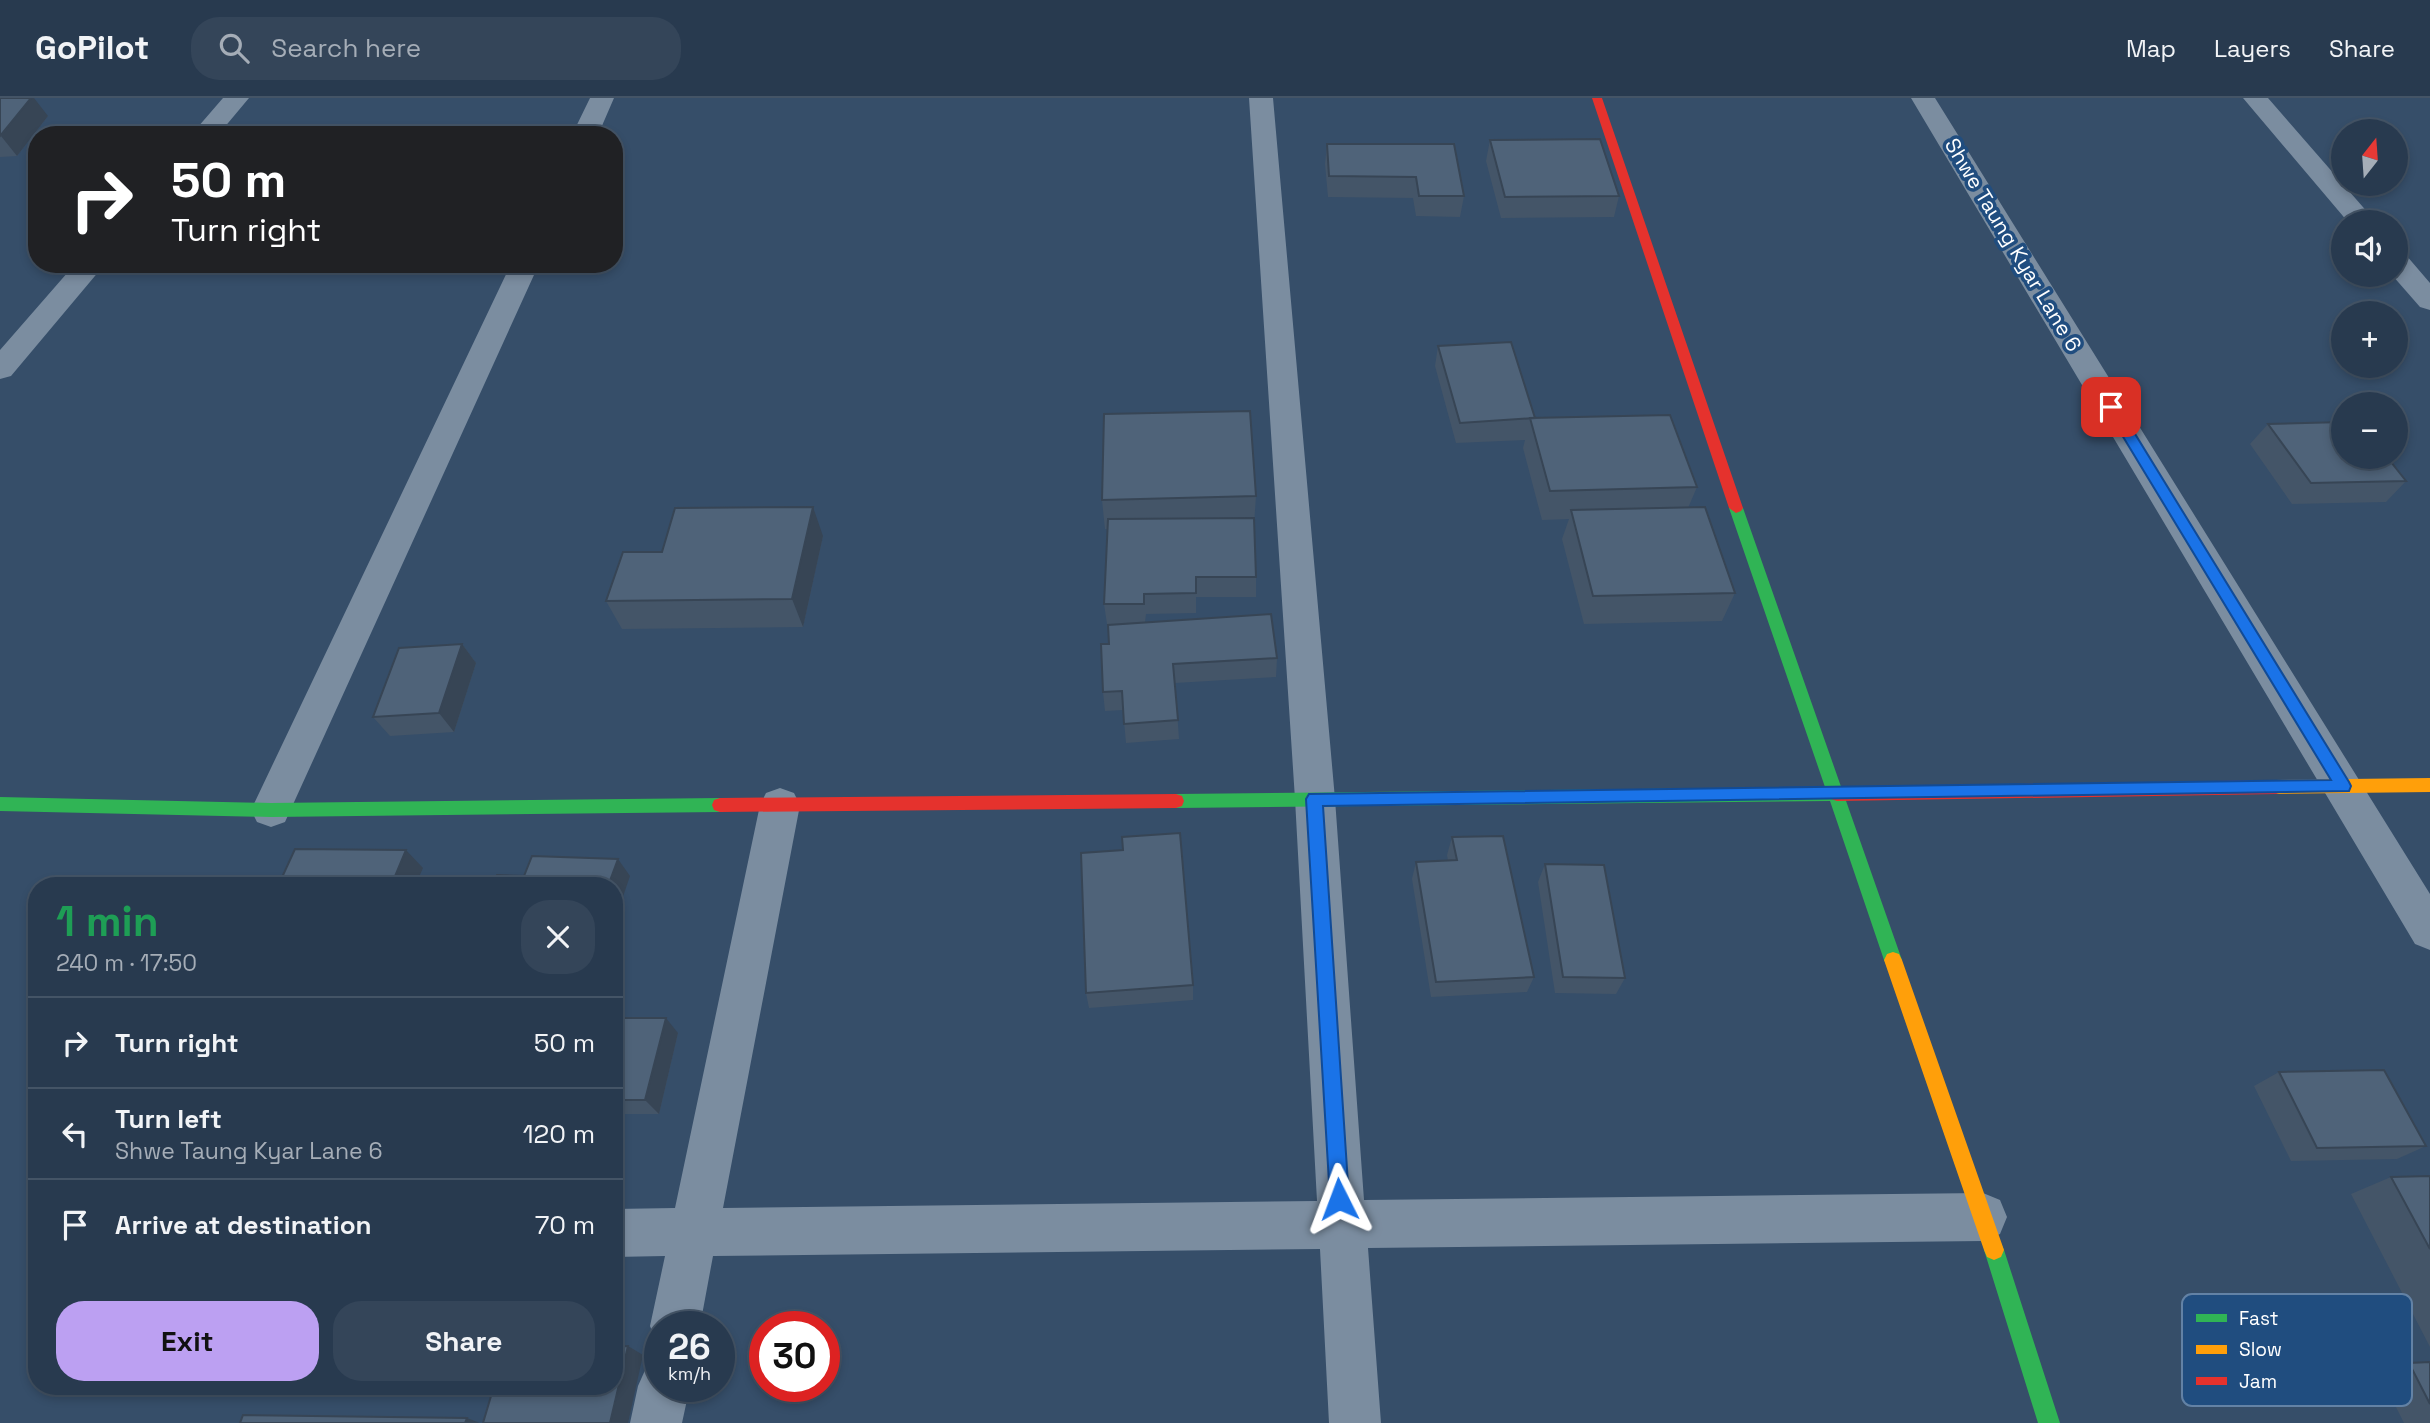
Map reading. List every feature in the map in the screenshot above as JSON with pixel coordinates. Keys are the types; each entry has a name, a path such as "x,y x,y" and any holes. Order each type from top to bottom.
{"street":[{"path":"212,126 237,98"},
{"path":"589,126 602,98"},
{"path":"1261,98 1315,799 1355,1423"},
{"path":"1597,98 1834,794 1983,1217 2049,1423"},
{"name":"Shwe Taung Kyar Lane 6","path":"1923,98 2430,930"},
{"path":"2255,98 2352,210"},
{"path":"0,369 83,273"},
{"path":"271,810 521,273"},
{"path":"2408,275 2430,301"},
{"path":"0,804 271,810 2430,785"},
{"path":"679,1311 780,805"},
{"path":"623,1233 1983,1217"},
{"path":"656,1423 661,1402"}],"building":[{"path":"0,98 31,98 0,136"},
{"path":"1600,139 1619,196 1505,197 1490,140"},
{"path":"1327,144 1454,144 1464,196 1419,196 1416,177 1329,176"},
{"path":"1511,342 1535,418 1460,423 1438,346"},
{"path":"1250,411 1256,496 1102,500 1104,414"},
{"path":"1670,415 1697,487 1550,491 1530,418"},
{"path":"2331,422 2331,469 2396,469 2406,481 2311,483 2268,424"},
{"path":"813,507 792,599 606,601 623,552 662,552 675,508"},
{"path":"1705,507 1735,593 1593,596 1571,510"},
{"path":"1254,518 1256,577 1196,577 1196,593 1144,594 1144,604 1104,604 1108,519"},
{"path":"1271,614 1277,658 1173,664 1178,720 1124,724 1122,691 1103,692 1101,644 1109,644 1108,625"},
{"path":"462,644 439,713 373,717 399,648"},
{"path":"1180,833 1193,985 1086,993 1081,853 1123,850 1122,837"},
{"path":"1503,836 1534,977 1436,982 1416,862 1457,860 1452,837"},
{"path":"295,849 406,850 395,877 282,877"},
{"path":"532,856 618,859 611,877 496,877 524,876"},
{"path":"1545,864 1604,865 1625,978 1563,977"},
{"path":"623,1018 666,1018 645,1100 623,1100"},
{"path":"2384,1070 2426,1146 2317,1148 2279,1072"},
{"path":"2430,1176 2430,1249 2391,1177"},
{"path":"623,1346 628,1346 623,1367"},
{"path":"2430,1362 2430,1404 2412,1369 2412,1363"},
{"path":"491,1395 617,1395 610,1423 483,1423"},
{"path":"243,1415 467,1418 465,1423 240,1423"}],"traffic: fast":[{"path":"1736,508 1893,960"},
{"path":"1176,801 1837,794"},
{"path":"0,804 271,810 720,805"},
{"path":"1994,1250 2049,1423"}],"traffic: slow":[{"path":"2276,787 2430,785"},
{"path":"1893,960 1994,1250"}],"traffic: jam":[{"path":"1597,98 1736,508"},
{"path":"1837,794 2276,787"},
{"path":"720,805 1176,801"}],"route":[{"path":"1339,1199 1315,799 2343,786 2111,407"}]}
